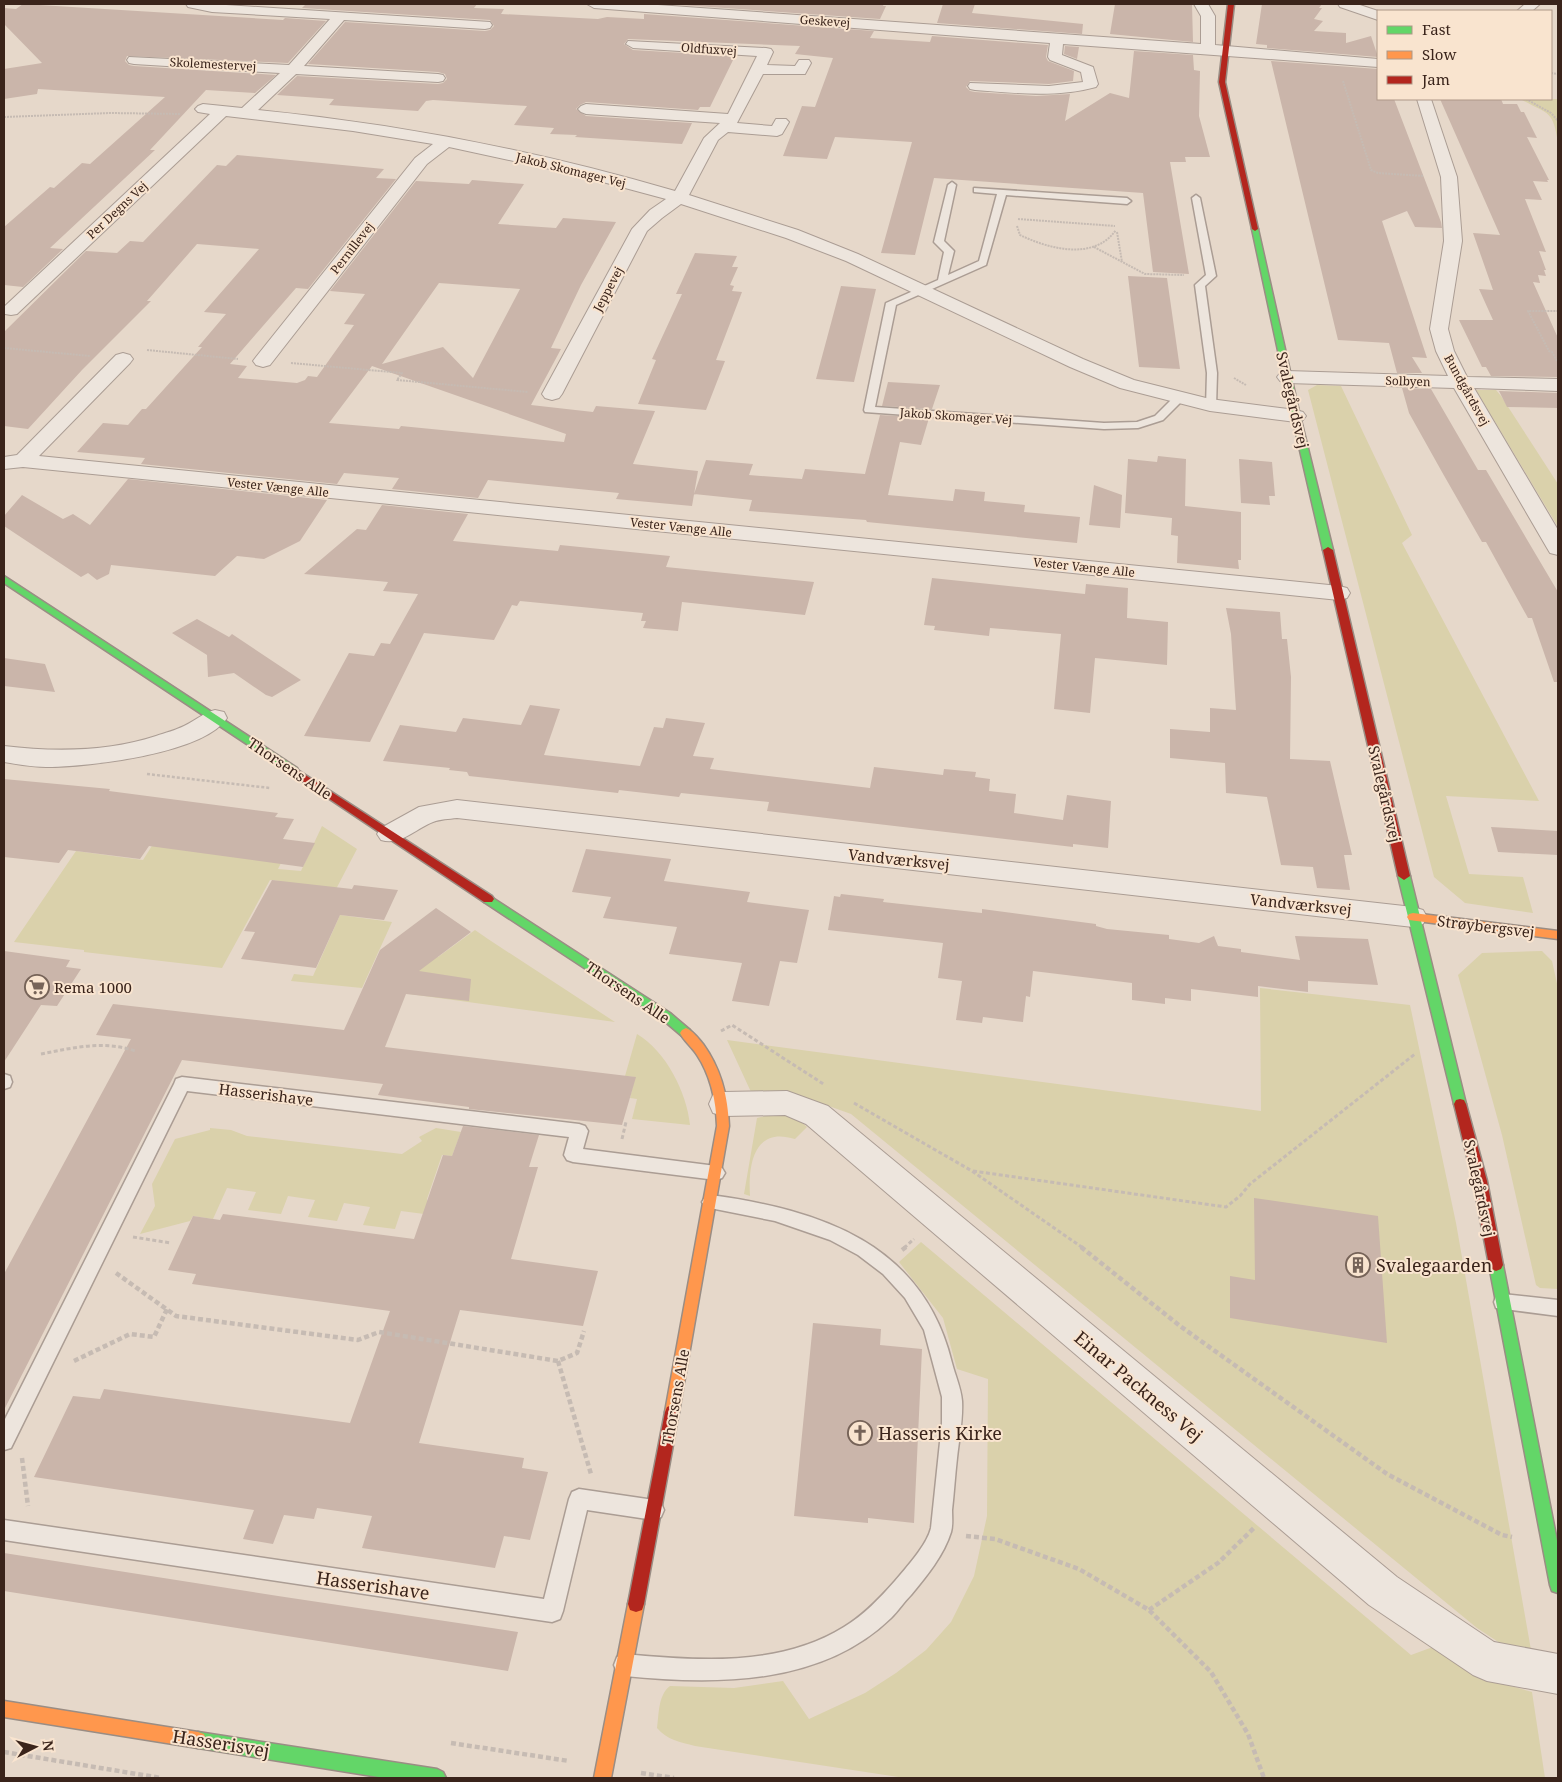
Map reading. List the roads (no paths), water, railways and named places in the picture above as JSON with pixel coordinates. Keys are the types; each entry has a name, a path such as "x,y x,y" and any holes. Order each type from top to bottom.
{"street":[{"path":"193,4 212,8 485,25"},
{"name":"Geskevej","path":"594,4 1225,50"},
{"path":"1201,4 1208,16 1208,48"},
{"name":"Svalegårdsvej","path":"1231,4 1222,82 1287,378 1339,593 1413,917 1480,1181 1558,1585"},
{"path":"1345,4 1377,16"},
{"path":"893,26 900,11"},
{"name":"Skolemestervej","path":"245,114 293,69 341,16"},
{"path":"974,86 1034,90 1082,87 1091,84 1088,70 1055,57 1057,39"},
{"name":"Oldfuxvej","path":"633,44 766,52 728,123 712,138 680,197"},
{"path":"1225,50 1377,63"},
{"name":"Skolemestervej","path":"134,60 438,78"},
{"path":"758,68 800,71 804,64"},
{"name":"Bundgårdsvej","path":"1424,100 1449,177 1453,241 1440,328 1444,351 1558,548"},
{"name":"Jakob Skomager Vej","path":"204,109 358,127 447,142 561,166 680,197 793,234 880,270 1088,368 1125,383 1211,407 1296,416"},
{"path":"586,109 728,123 777,131 781,122"},
{"name":"Per Degns Vej","path":"11,310 222,111"},
{"name":"Pernillevej","path":"264,361 421,161 447,142"},
{"name":"Jeppevej","path":"552,394 640,229 656,214 680,197"},
{"name":"Vester Vænge Alle","path":"13,462 123,359"},
{"name":"Solbyen","path":"1287,378 1558,384"},
{"name":"Vester Vænge Alle","path":"13,462 1339,593"},
{"name":"Thorsens Alle","path":"4,579 666,1016 696,1045 717,1083 724,1104 723,1126 716,1173 625,1665 602,1778"},
{"path":"4,754 44,759 104,755 160,744 194,731 215,718"},
{"name":"Vandværksvej","path":"390,834 428,813 457,809 1413,917"},
{"name":"Strøybergsvej","path":"1413,917 1558,935"},
{"name":"Einar Packness Vej","path":"724,1104 787,1103 817,1115 1383,1590 1487,1661 1558,1674"},
{"name":"Hasserisvej","path":"4,1709 437,1778"}],"lane":[{"path":"942,282 949,251 939,242 952,186"},
{"path":"977,190 1127,200"},
{"name":"Jakob Skomager Vej","path":"1002,192 983,263 891,303 869,410 1104,426 1138,425 1159,418 1178,399"},
{"path":"1196,198 1211,276 1200,285 1212,373 1211,407"},
{"name":"Hasserishave","path":"4,1441 182,1084 579,1131 573,1155 716,1173"},
{"path":"625,1665 693,1672 734,1670 798,1660 824,1650 848,1638 898,1597 940,1533 952,1401 939,1348 930,1321 913,1294 886,1264 842,1236 789,1216 740,1205 711,1202"},
{"path":"1502,1302 1558,1308"},
{"name":"Hasserishave","path":"4,1530 552,1611 579,1499 654,1510"}],"place":[{"name":"Rema 1000","path":"37,987"},
{"name":"Svalegaarden","path":"1358,1265"},
{"name":"Hasseris Kirke","path":"860,1433"}]}
